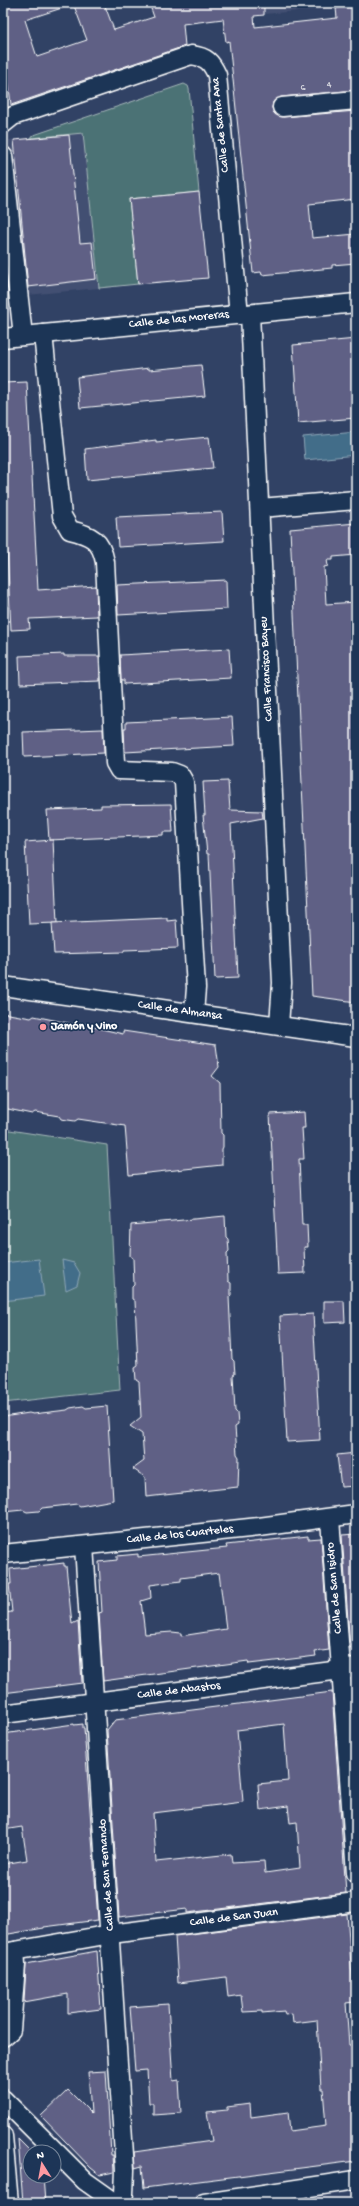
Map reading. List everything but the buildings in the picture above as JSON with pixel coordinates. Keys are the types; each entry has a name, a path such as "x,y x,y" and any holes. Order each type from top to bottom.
{"street":[{"name":"Calle de Santa Ana","path":"3,124 13,116 191,56 202,56 211,62 217,75 244,314"},
{"path":"282,107 356,100"},
{"path":"3,156 5,194 22,336"},
{"name":"Calle de las Moreras","path":"3,338 356,303"},
{"name":"Calle Francisco Bayeu","path":"244,314 260,508 282,983 278,1025"},
{"path":"43,334 62,516 70,530 87,534 102,548 105,562 115,763 119,770 172,772 180,775 184,782 196,988 194,1013"},
{"path":"260,508 356,500"},
{"name":"Calle de Almansa","path":"3,986 356,1037"},
{"name":"Calle de los Cuarteles","path":"3,1554 330,1519 356,1514"},
{"name":"Calle de San Isidro","path":"330,1519 349,1669 356,1873"},
{"name":"Calle de San Fernando","path":"84,1546 111,1934 125,2170 124,2194 120,2203"},
{"name":"Calle de Abastos","path":"3,1714 349,1669"},
{"name":"Calle de San Juan","path":"9,1952 111,1934 356,1902"},
{"path":"3,2037 11,2030 16,1964 9,1952"},
{"path":"8,2104 3,2134 9,2203"},
{"path":"8,2104 85,2181 116,2203"},
{"path":"204,2203 356,2180"}],"shaded area":[{"path":"263,3 356,3 356,6 264,14"},
{"path":"83,132 99,288 27,295 25,292 9,140"},
{"path":"356,432 356,455 305,460 303,437"},
{"path":"39,1259 44,1296 3,1301 3,1263"},
{"path":"62,1260 74,1263 80,1273 77,1285 66,1290"}],"green space":[{"path":"184,84 188,86 189,89 199,192 129,199 138,284 99,288 83,133 31,138 31,136"},
{"path":"3,1129 107,1145 120,1390 3,1403"}],"place":[{"name":"Jamón y Vino","path":"43,1027"}]}
